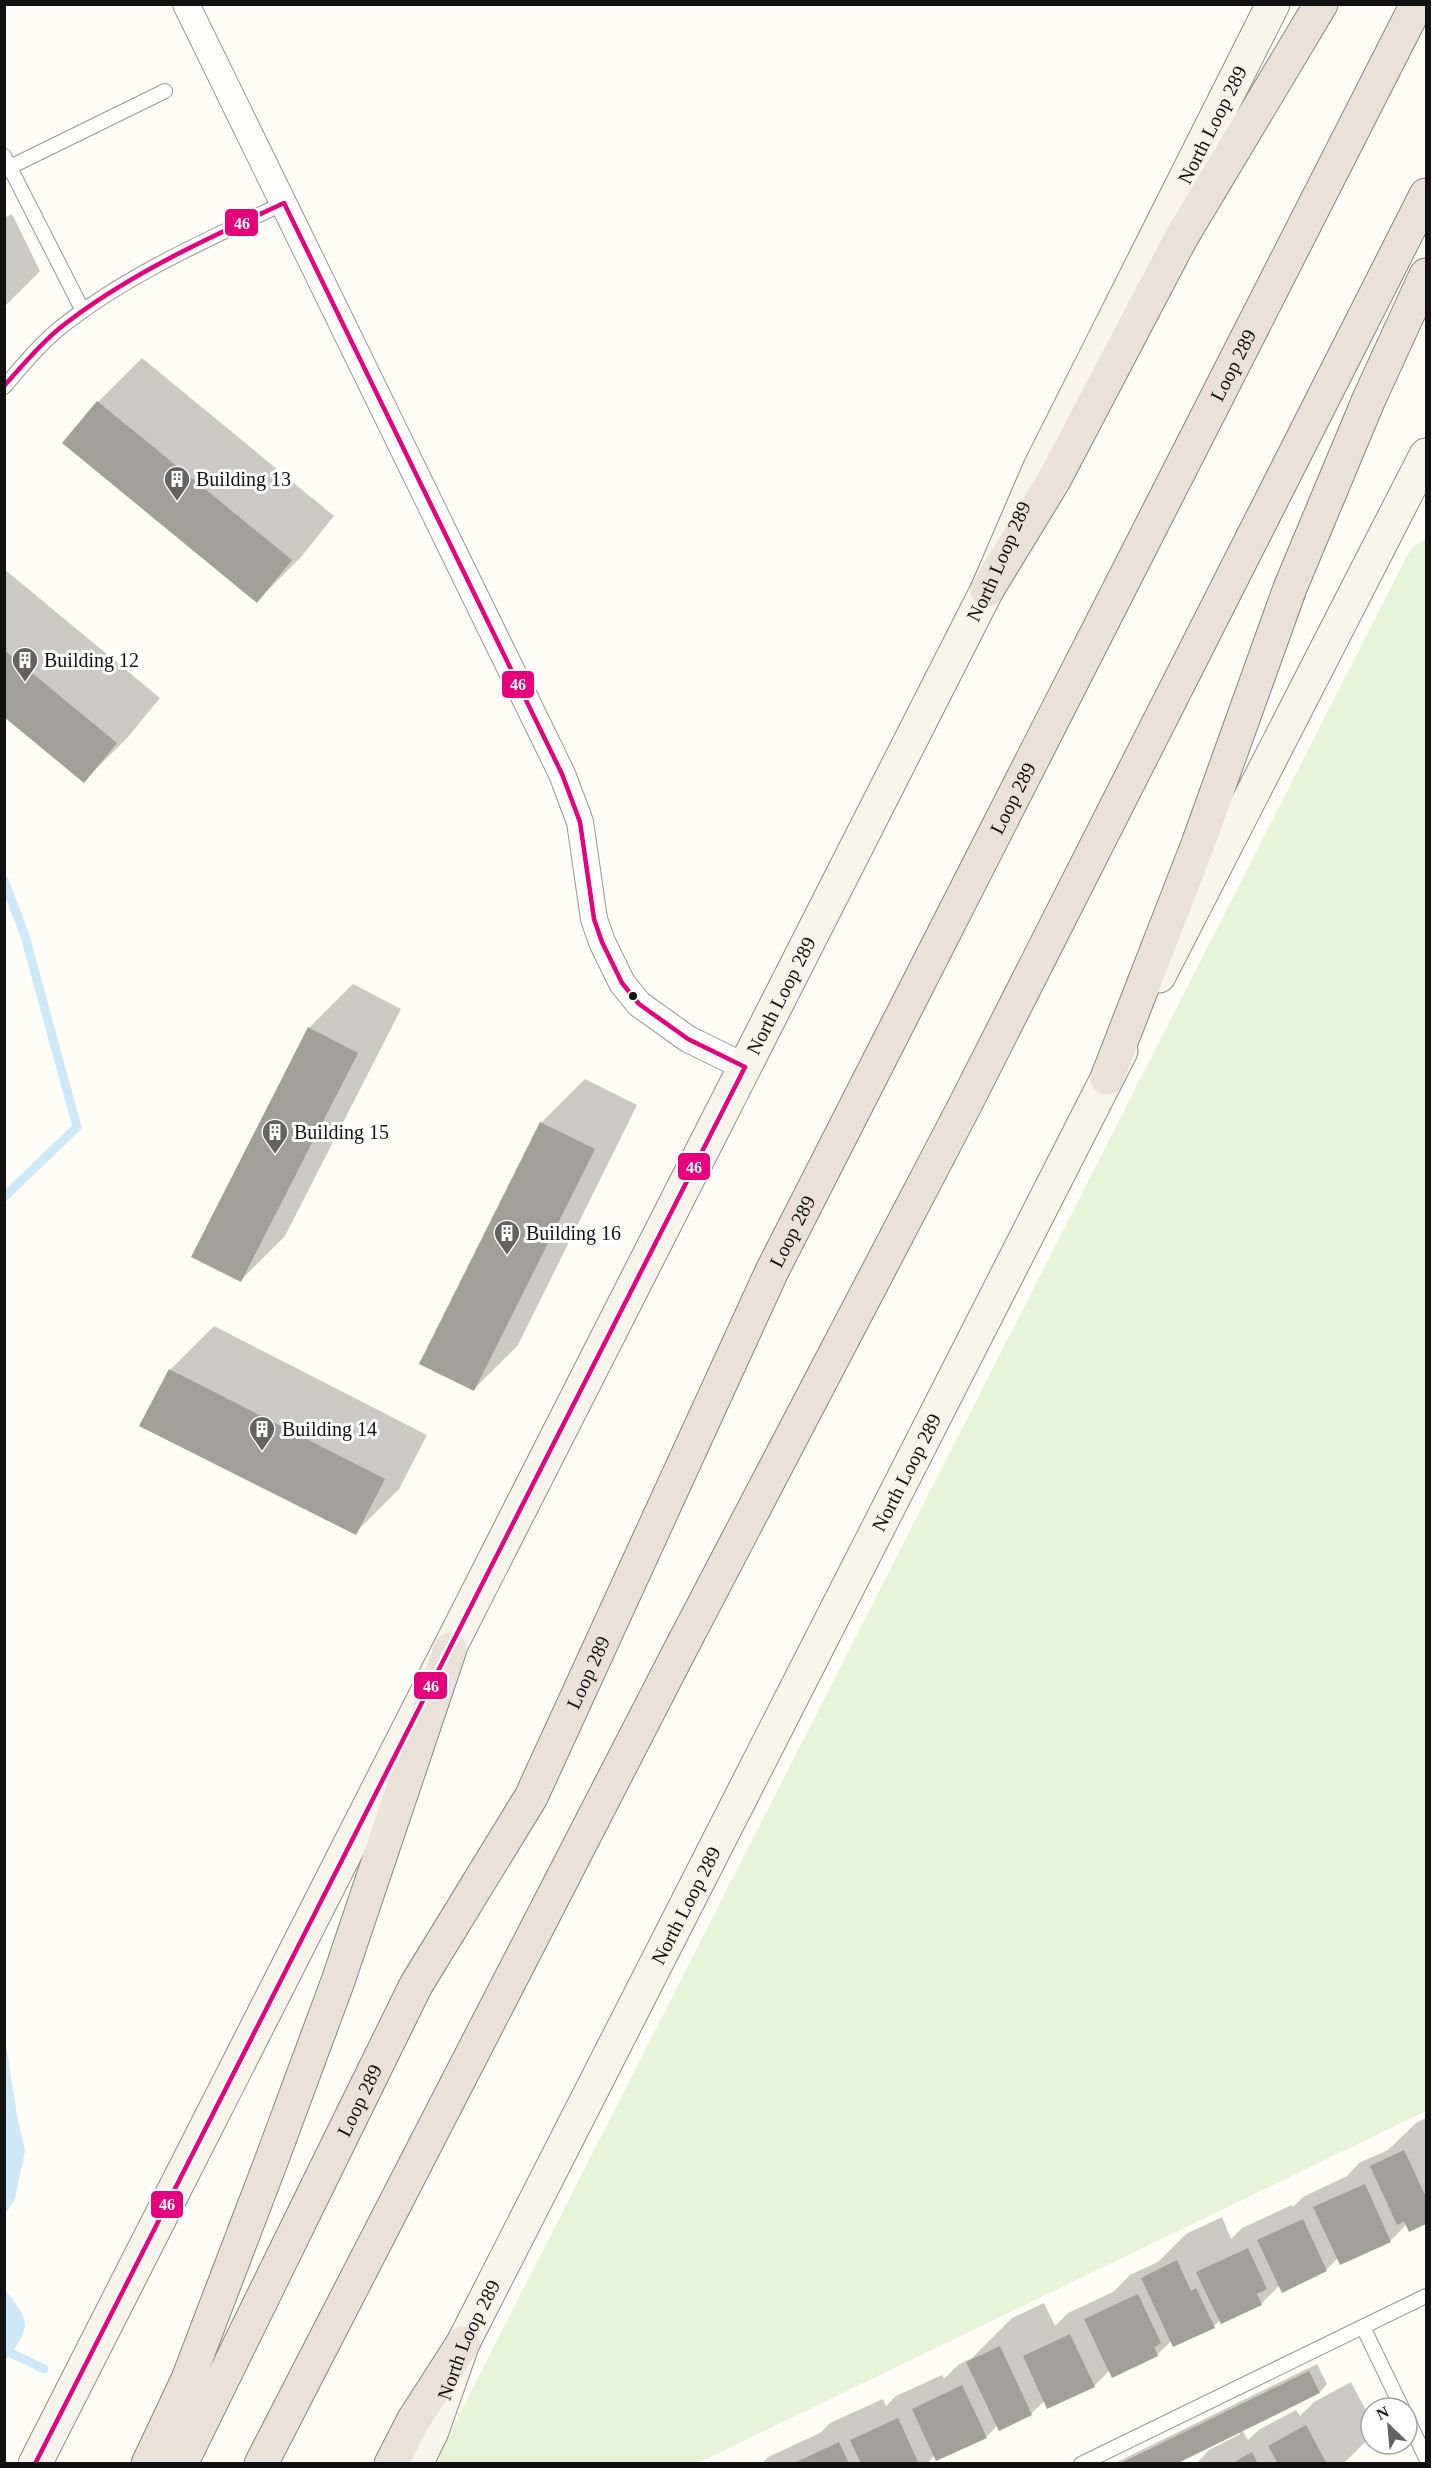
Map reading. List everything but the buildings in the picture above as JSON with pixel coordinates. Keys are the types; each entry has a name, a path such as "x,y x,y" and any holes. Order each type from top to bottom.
{"highway":[{"path":"987,590 1054,480 1181,238 1321,4"},
{"name":"Loop 289","path":"181,2463 416,1985 531,1797 772,1271 1417,4"},
{"path":"261,2463 673,1664 964,1107 1426,195"},
{"path":"1107,1078 1198,844 1290,588 1368,399 1426,275"},
{"path":"148,2463 188,2379 326,2014 450,1649"},
{"path":"391,2463 413,2421 463,2343"}],"main road":[{"name":"North Loop 289","path":"35,2463 987,590 1040,467 1273,4"},
{"name":"North Loop 289","path":"416,2463 432,2431 463,2343 1426,455"}],"street":[{"path":"186,4 562,774 580,822 594,920 622,983 639,1004 688,1039 746,1067"}],"lane":[{"path":"83,311 6,164 165,91"},
{"path":"4,387 59,329 109,292 183,252 284,203"},
{"path":"1081,2463 1426,2296"},
{"path":"1363,2327 1396,2396"},
{"path":"1419,2443 1426,2458"}],"green space":[{"path":"1426,539 1426,2111 698,2463 434,2464 1408,554 1415,545"}],"water":[{"path":"4,2032 25,2151 15,2199 5,2214"},
{"path":"5,2290 20,2310 25,2325 20,2340 5,2361"}],"waterway":[{"path":"4,880 25,936 77,1127 4,1197"},
{"path":"11,2353 44,2369"}],"transit line":[{"name":"46","path":"4,386 53,334 113,290 169,259 284,203 562,774 580,822 594,919 602,942 622,983 639,1004 688,1039 745,1067 35,2464"}],"place":[{"name":"Building 13","path":"177,502"},
{"name":"Building 12","path":"25,683"},
{"name":"Building 15","path":"275,1155"},
{"name":"Building 16","path":"507,1256"},
{"name":"Building 14","path":"262,1452"}]}
